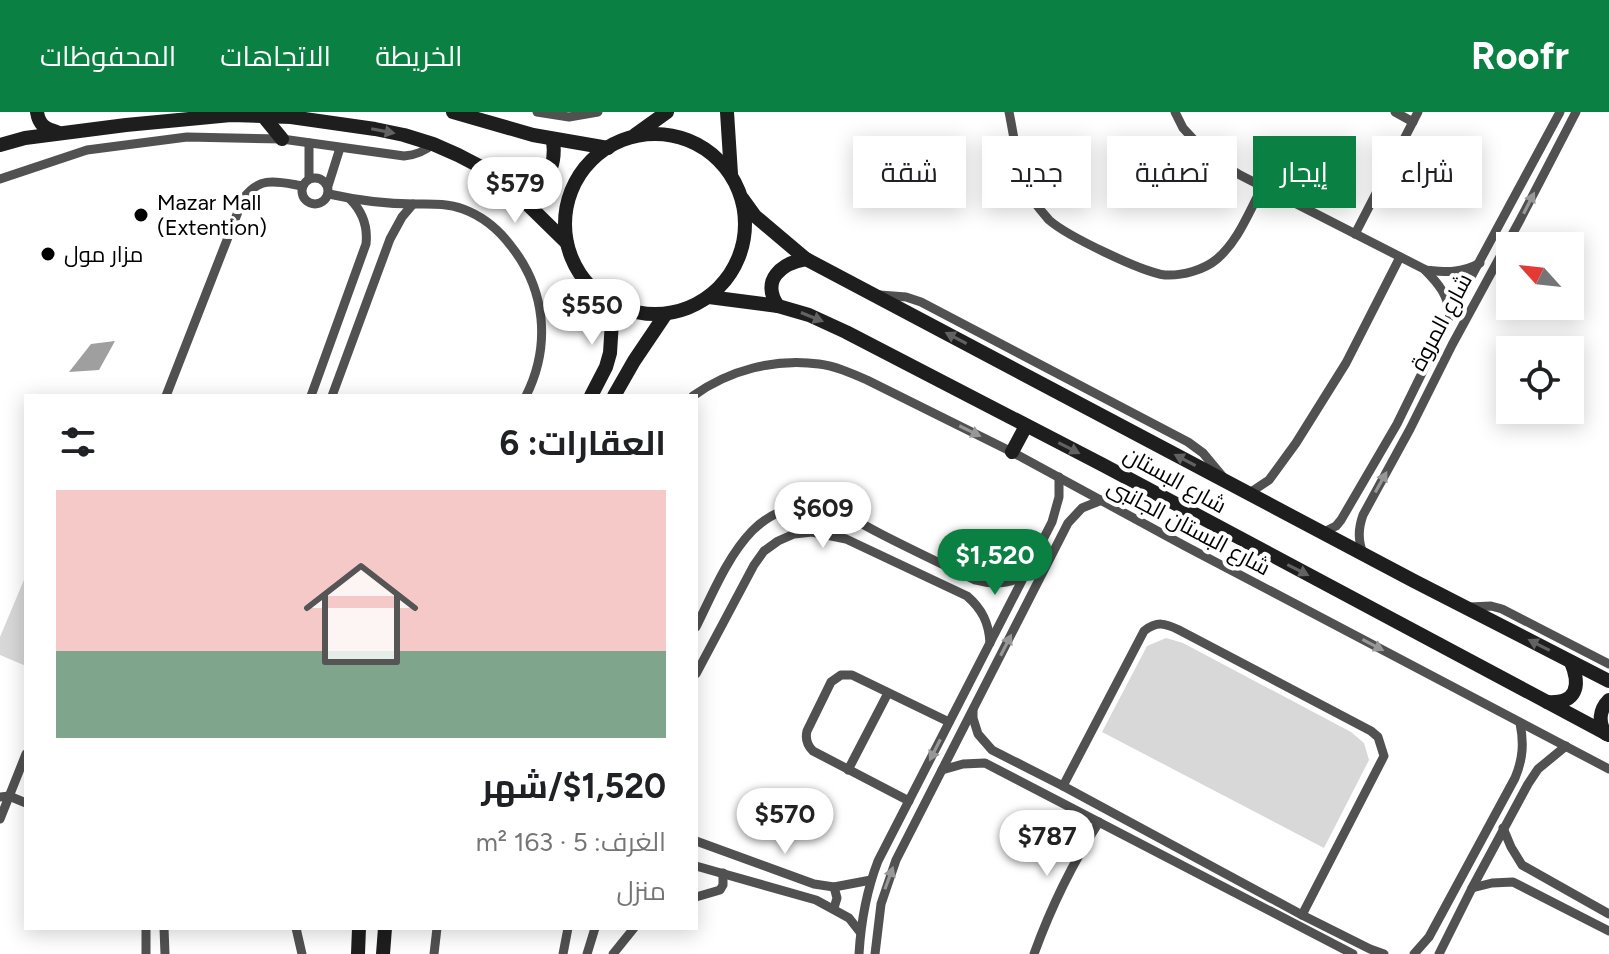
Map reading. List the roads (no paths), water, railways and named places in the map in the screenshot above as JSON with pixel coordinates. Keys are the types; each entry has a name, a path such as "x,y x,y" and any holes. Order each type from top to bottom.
{"street":[{"path":"37,112 45,128 62,133"},
{"path":"453,112 495,118 553,140 608,148"},
{"path":"537,112 569,117 598,112"},
{"path":"632,137 654,134 677,136 698,144 716,157 731,174 742,198 746,226 741,253 728,278 709,297 688,309 665,315 638,313 613,305 597,294 573,262 567,243 566,216 572,189 587,166 608,148 632,137 667,112"},
{"path":"727,112 731,174"},
{"path":"1009,112 1020,169 1031,197 1050,220 1143,270 1180,274 1192,272 1215,260 1233,242 1253,205"},
{"path":"1175,112 1183,128 1208,155 1253,180"},
{"path":"1355,234 1416,117 1395,112"},
{"name":"شارع المروة","path":"1322,533 1341,520 1397,424 1450,316 1560,112"},
{"name":"شارع المروة","path":"1363,554 1358,542 1363,515 1576,112"},
{"path":"0,145 25,138 207,116 321,120 404,135 433,144 483,168 518,195 567,243"},
{"path":"264,117 282,139"},
{"path":"0,179 87,150 187,137 282,139 404,156 415,155 433,144"},
{"path":"518,195 540,185 548,175 555,152 553,140"},
{"path":"309,143 304,197 314,204 321,203 328,190 340,148"},
{"path":"167,394 243,199 263,182 306,182 320,178 328,190 350,199 430,203 464,210 480,217 506,239 533,281 540,305 543,330 540,360 527,394"},
{"name":"شارع البستان","path":"742,198 755,216 806,259 1322,533 1609,681"},
{"path":"312,394 366,244 364,219 350,199"},
{"path":"333,394 390,239 413,204"},
{"path":"1305,208 1424,269 1461,271 1480,263"},
{"path":"1248,494 1269,480 1296,443 1346,363 1400,257"},
{"path":"778,306 772,290 778,272 785,265 806,259"},
{"path":"1424,269 1444,292 1450,316"},
{"name":"شارع البستان","path":"709,297 778,306 809,315 846,332 1608,734"},
{"path":"592,394 610,353 613,305"},
{"path":"615,394 665,315"},
{"path":"324,359 342,367"},
{"name":"شارع البستان الجانبى","path":"696,394 740,372 794,362 820,364 867,380 1012,452 1609,769"},
{"path":"1012,452 1026,426"},
{"path":"859,954 860,932 871,880 1049,527 1057,506 1059,477"},
{"path":"875,954 881,904 890,875 942,770 1068,523 1077,512 1102,500"},
{"path":"698,623 729,564 750,533 780,511 798,507 817,506 841,514 979,581 999,583 1024,576"},
{"path":"1049,527 1063,534"},
{"path":"698,670 744,579 764,551 794,534 812,532 846,539 967,596 986,619 990,643"},
{"path":"973,601 980,590 979,581"},
{"path":"1465,607 1491,606 1502,609 1609,664"},
{"path":"1063,786 1144,631 1162,623 1371,731 1378,737 1384,756 1302,915"},
{"path":"1547,702 1559,703 1570,699 1576,688 1576,675 1571,662"},
{"path":"909,801 813,751 806,742 807,731 831,682 846,674 949,722"},
{"path":"971,680 985,687"},
{"path":"848,770 888,693"},
{"path":"1608,734 1600,726 1600,714 1609,700"},
{"path":"973,710 978,734 992,750 1378,953"},
{"path":"1414,954 1429,937 1520,765 1523,736 1520,723"},
{"path":"1429,937 1441,949 1528,784 1551,756 1566,746"},
{"path":"985,763 992,750"},
{"path":"0,819 5,796 24,758"},
{"path":"1520,765 1531,762 1538,769"},
{"path":"942,770 963,764 985,763 1353,954"},
{"path":"5,796 24,802"},
{"path":"1034,954 1060,889 1099,822"},
{"path":"1503,828 1522,865 1609,914"},
{"path":"1137,841 1143,830"},
{"path":"698,842 814,884 834,887 871,880"},
{"path":"698,867 816,900 849,918 860,932"},
{"path":"1521,885 1521,873 1530,870"},
{"path":"698,896 720,890 723,873"},
{"path":"1472,888 1502,882 1521,885 1609,931"},
{"path":"834,887 837,898 834,908"},
{"path":"146,930 146,954"},
{"path":"164,930 165,954"},
{"path":"296,930 302,954"},
{"path":"358,954 359,930"},
{"path":"383,954 385,930"},
{"path":"434,954 437,930"},
{"path":"563,954 568,930"},
{"path":"587,954 594,930"},
{"path":"613,954 632,930"}],"place":[{"name":"Mazar Mall (Extention)","path":"141,215"},
{"name":"مزار مول","path":"48,254"}]}
